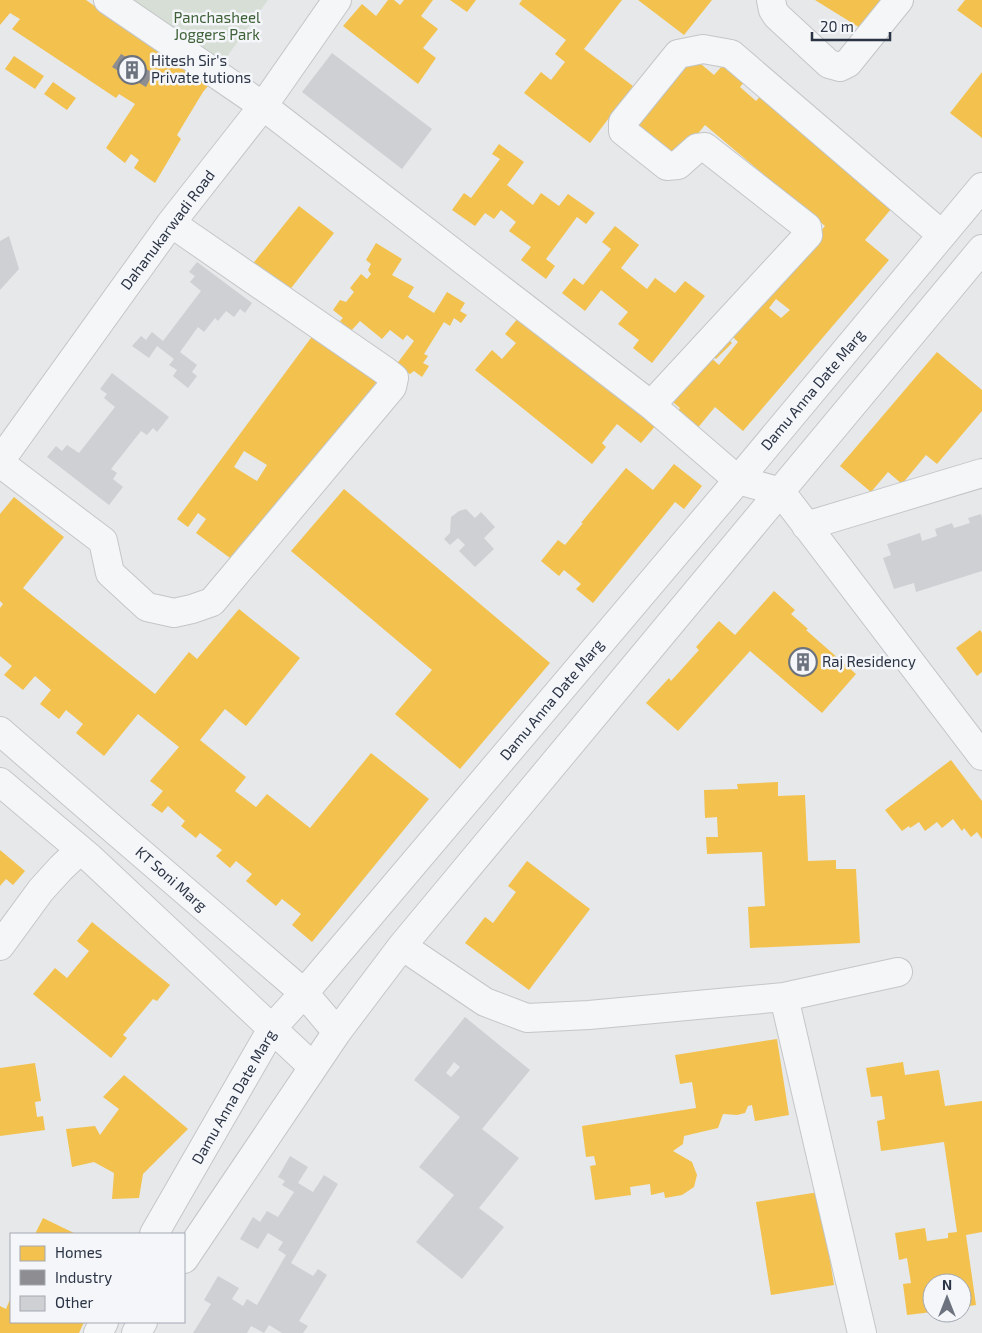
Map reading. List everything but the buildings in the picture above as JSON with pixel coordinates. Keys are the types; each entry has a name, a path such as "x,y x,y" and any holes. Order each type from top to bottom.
{"street":[{"path":"108,0 262,106 650,406 738,480 781,492 982,756"},
{"name":"Dahanukarwadi Road","path":"0,462 171,223 262,106 337,0"},
{"path":"771,0 776,16 828,64 840,67 848,63 899,0"},
{"path":"650,406 808,235 807,227 704,147 697,148 678,165 667,166 623,131 624,122 678,54 703,49 731,54 942,235"},
{"name":"Damu Anna Date Marg","path":"155,1233 273,1028 304,994 738,480 982,188"},
{"path":"0,462 102,541 110,574 147,607 174,613 212,602 392,387 394,378 384,370 171,223"},
{"path":"185,1258 337,1032 402,946 982,249"},
{"path":"806,526 982,473"},
{"name":"KT Soni Marg","path":"0,731 304,994 337,1032"},
{"path":"0,782 80,850 313,1067"},
{"path":"0,946 41,890 80,850"},
{"path":"402,946 485,1002 527,1018 589,1015 784,997 898,972"},
{"path":"784,997 862,1333"}],"green space":[{"name":"Panchasheel Joggers Park","path":"134,0 268,0 223,62"}],"place":[{"name":"Hitesh Sir's Private tutions","path":"132,70"},
{"name":"Raj Residency","path":"803,662"}]}
